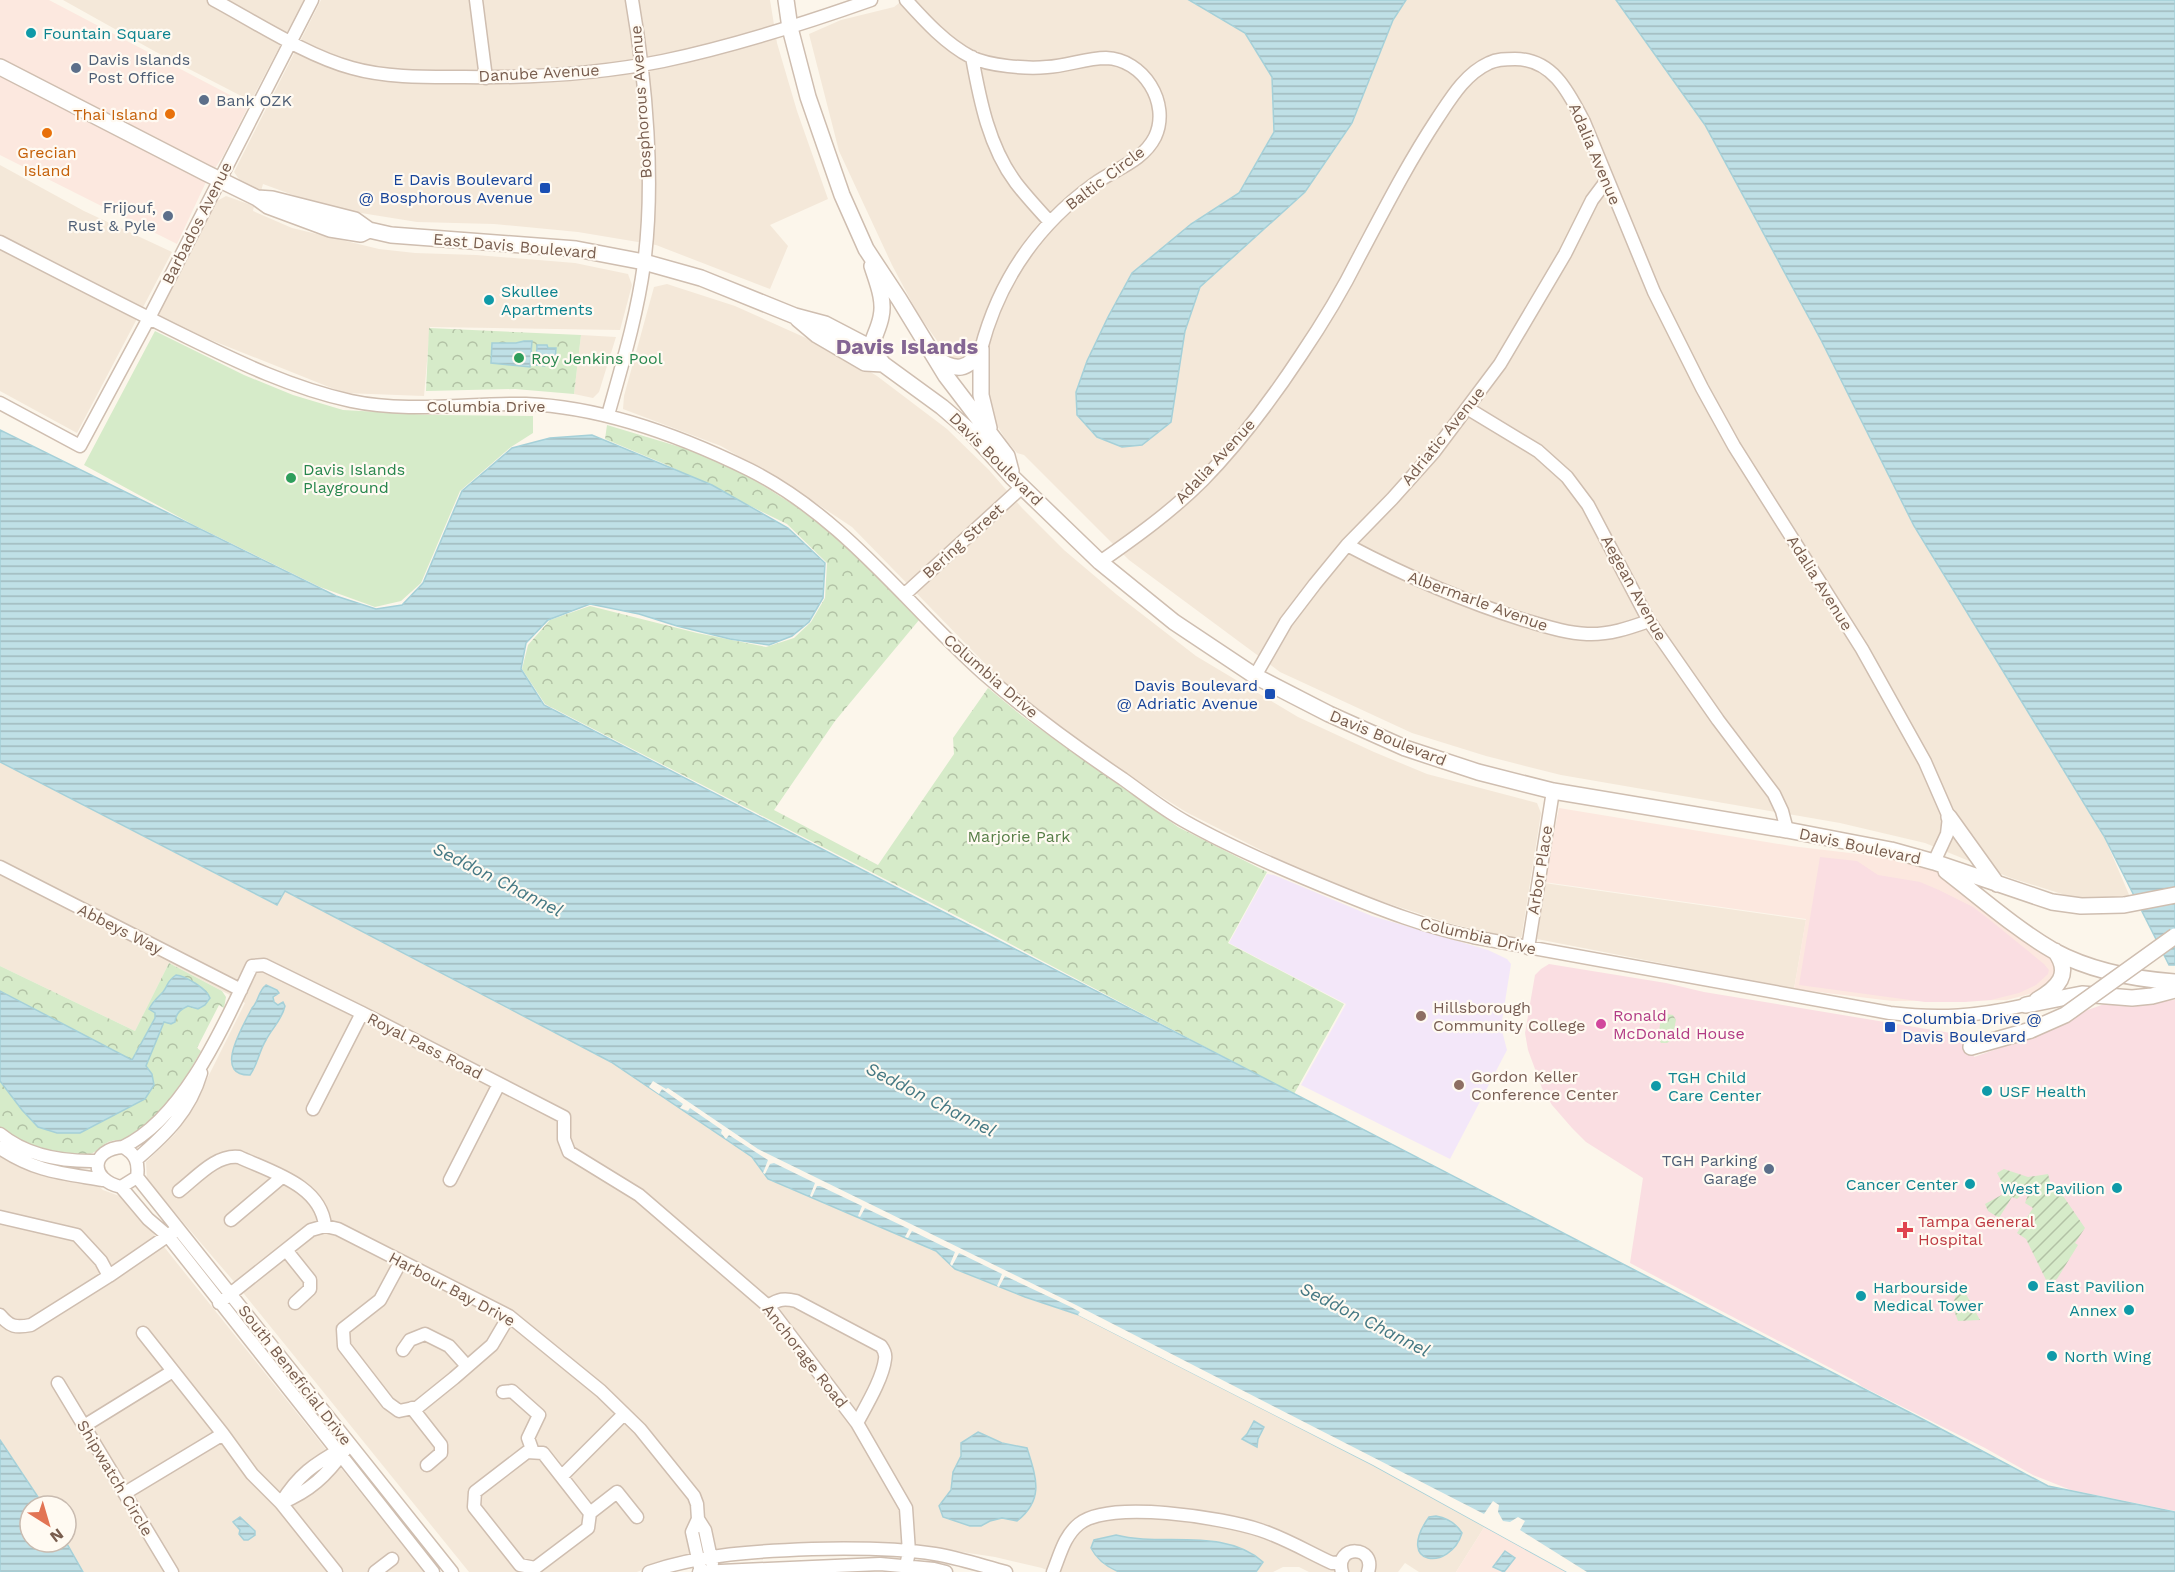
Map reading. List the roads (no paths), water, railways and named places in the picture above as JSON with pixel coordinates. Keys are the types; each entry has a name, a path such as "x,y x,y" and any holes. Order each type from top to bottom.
{"street":[{"name":"Danube Avenue","path":"214,0 340,65 367,72 486,78 553,76 662,61 790,28 871,0"},
{"name":"Barbados Avenue","path":"0,403 80,446 149,318 312,0"},
{"path":"476,0 486,78"},
{"name":"Bosphorous Avenue","path":"609,415 627,351 644,262 648,154 642,64 632,0"},
{"path":"786,0 790,28 808,97 842,195 866,249 879,289 882,316 870,348"},
{"name":"Baltic Circle","path":"906,0 926,22 972,57 1016,67 1040,68 1097,58 1121,61 1137,70 1150,83 1155,93 1160,116 1158,128 1148,147 1134,160 1086,190 1049,221 1000,292 981,349"},
{"path":"972,57 982,106 997,149 1016,184 1049,221"},
{"name":"Adalia Avenue","path":"1100,562 1174,506 1202,480 1250,425 1301,356 1359,258 1384,207 1418,148 1454,93 1476,71 1489,63 1504,59 1534,61 1548,68 1572,98 1654,292 1702,388 1734,446 1862,649 1925,762 1948,817"},
{"name":"East Davis Boulevard","path":"0,67 257,198 272,199 355,220 369,230 391,235 576,249 644,262 710,281 795,316 825,324 870,348 883,364 942,406"},
{"name":"Adriatic Avenue","path":"1255,676 1287,622 1347,545 1420,468 1500,364 1534,309 1592,200 1607,180"},
{"name":"Columbia Drive","path":"0,242 252,369 292,385 353,402 393,406 534,405 609,415 703,448 755,473 830,522 876,564 986,676 1091,757 1183,820 1261,859 1390,913 1437,929 1528,948 1908,1015 1946,1018 2026,1005"},
{"path":"866,249 933,357 1006,456 1017,482"},
{"name":"East Davis Boulevard","path":"795,316 817,336 865,363 883,364"},
{"path":"933,357 948,366 962,368 976,359 981,349"},
{"path":"981,349 981,395 991,434"},
{"name":"Davis Boulevard","path":"942,406 971,432 1017,482 1100,562 1174,622 1255,676 1329,714 1405,748 1478,772 1553,791 1787,830 1891,850 2052,902 2098,906 2135,904 2175,895"},
{"name":"Aegean Avenue","path":"1467,408 1538,451 1567,477 1588,505 1649,621 1718,720 1774,794 1787,830"},
{"name":"Bering Street","path":"904,595 1017,482"},
{"name":"Albermarle Avenue","path":"1347,545 1408,576 1509,615 1562,631 1588,634 1612,633 1649,621"},
{"name":"Arbor Place","path":"1528,948 1553,791"},
{"path":"1934,862 1947,834 1948,817"},
{"path":"1948,817 1997,884"},
{"name":"Davis Boulevard","path":"1934,862 2055,951 2117,974 2175,982"},
{"name":"Abbeys Way","path":"0,867 240,990"},
{"path":"1971,1047 2031,1030 2065,1015 2175,936"},
{"path":"2026,1005 2050,992 2062,977 2063,964 2055,951"},
{"name":"Royal Pass Road","path":"240,990 252,966 264,965 362,1013 564,1117 564,1139 569,1152"},
{"path":"137,1159 168,1132 192,1099 203,1065 240,990"},
{"path":"2026,1005 2082,994 2132,998 2175,990"},
{"path":"313,1109 362,1013"},
{"path":"103,1180 98,1170 98,1161 104,1152 138,1140 164,1116 203,1065"},
{"path":"450,1180 499,1084"},
{"path":"0,1134 30,1151 55,1159 98,1161"},
{"path":"0,1148 18,1160 44,1170 103,1180 110,1185 121,1187 137,1177 137,1159 131,1151 123,1147"},
{"name":"Anchorage Road","path":"569,1152 639,1195 768,1306 858,1423 906,1508 909,1551 906,1566"},
{"path":"179,1191 219,1160 228,1155 239,1156 299,1185 314,1199 324,1217 325,1226 311,1230 219,1303"},
{"name":"South Beneficial Drive","path":"137,1177 452,1572"},
{"path":"231,1220 282,1177"},
{"name":"South Beneficial Drive","path":"121,1187 148,1219 168,1236 338,1454 434,1572"},
{"path":"0,1217 77,1235 101,1261 109,1276"},
{"name":"Harbour Bay Drive","path":"325,1226 339,1229 509,1316 570,1365 624,1413 656,1447 690,1489 697,1504 698,1519 692,1532 704,1571"},
{"path":"0,1315 9,1325 19,1328 31,1325 109,1276 178,1228"},
{"path":"286,1250 310,1280 310,1289 295,1303"},
{"path":"401,1261 388,1289 380,1300 343,1329 344,1346 388,1404 399,1410 418,1407 492,1345 509,1316"},
{"path":"768,1306 785,1298 796,1301 881,1346 885,1351 882,1370 858,1423"},
{"path":"143,1333 224,1434 252,1474 281,1503 336,1572"},
{"path":"403,1350 410,1340 425,1334 449,1346 467,1366"},
{"path":"84,1426 173,1371"},
{"name":"Shipwatch Circle","path":"58,1383 172,1572"},
{"path":"503,1392 512,1391 539,1415 528,1438 533,1452"},
{"path":"412,1408 441,1445 441,1453 427,1465"},
{"path":"562,1476 624,1413"},
{"path":"125,1493 224,1434"},
{"path":"281,1503 293,1483 320,1461 338,1454 349,1444"},
{"path":"590,1513 543,1453 527,1452 475,1492 474,1507 520,1565 535,1568 588,1528 590,1513 617,1492 637,1517"},
{"path":"1053,1572 1067,1536 1081,1522 1120,1513 1166,1512 1250,1528 1278,1537 1342,1567 1346,1554 1359,1551 1364,1553 1369,1561 1368,1572"},
{"name":"Harbour Bay Drive","path":"698,1519 705,1530 712,1556 704,1571"},
{"path":"649,1572 712,1556 788,1550 842,1549 909,1551 937,1555 1006,1572"},
{"path":"375,1572 392,1559"},
{"path":"704,1571 844,1564 906,1566 946,1572"}],"water":[{"path":"1189,0 1406,0 1393,20 1352,123 1305,192 1200,287 1185,331 1171,422 1142,445 1122,447 1097,437 1077,415 1076,392 1087,361 1108,317 1132,273 1191,224 1239,193 1274,132 1272,77 1245,33"},
{"path":"1616,0 2175,0 2175,965 2169,965 2104,836 1914,526 1821,340 1705,125"},
{"path":"532,341 530,367 491,363 492,343"},
{"path":"537,345 556,348 555,363 547,362 545,366 536,365"},
{"name":"Seddon Channel","path":"0,430 336,596 376,609 402,605 423,583 462,491 512,448 550,438 592,435 712,485 788,528 825,563 823,598 809,622 792,636 769,645 730,639 639,614 590,604 548,620 526,643 521,669 544,705 2048,1486 2175,1512 2175,1572 1567,1572 1373,1465 1079,1315 1025,1297 955,1269 936,1251 768,1179 752,1157 611,1062 285,891 277,905 0,762"},
{"path":"176,975 196,984 210,998 198,1009 188,1006 183,1009 177,1014 175,1022 171,1024 164,1022 146,1066 152,1074 154,1085 145,1099 80,1133 57,1133 38,1127 0,1081 0,991 132,1060 155,1018 155,1013 149,1009"},
{"path":"266,985 277,990 279,993 273,997 274,1002 278,1005 283,1002 284,1011 268,1036 250,1075 239,1073 233,1067 234,1048 243,1025 261,990"},
{"path":"1254,1421 1264,1427 1257,1447 1242,1439"},
{"path":"978,1432 1002,1443 1027,1448 1035,1478 1035,1496 1026,1513 1017,1521 1002,1518 981,1526 970,1526 943,1517 939,1506 951,1490 953,1472 961,1456 961,1443"},
{"path":"0,1440 36,1494 18,1494 18,1554 73,1554 83,1572 0,1572"},
{"path":"1436,1516 1451,1522 1462,1533 1456,1546 1447,1554 1437,1558 1428,1558 1421,1554 1418,1546 1420,1533 1429,1517"},
{"path":"240,1517 255,1531 255,1535 248,1540 244,1540 239,1534 240,1530 233,1522"},
{"path":"1116,1535 1134,1538 1211,1541 1247,1551 1263,1562 1256,1572 1119,1572 1103,1563 1091,1548 1094,1540"},
{"path":"1505,1551 1515,1558 1504,1572 1493,1567"}],"place":[{"name":"Fountain Square","path":"31,33"},
{"name":"Davis Islands Post Office","path":"76,68"},
{"name":"Bank OZK","path":"204,100"},
{"name":"Thai Island","path":"170,114"},
{"name":"Grecian Island","path":"47,133"},
{"name":"E Davis Boulevard @ Bosphorous Avenue","path":"545,188"},
{"name":"Frijouf, Rust & Pyle","path":"168,216"},
{"name":"Skullee Apartments","path":"489,300"},
{"name":"Roy Jenkins Pool","path":"519,358"},
{"name":"Davis Islands Playground","path":"291,478"},
{"name":"Davis Boulevard @ Adriatic Avenue","path":"1270,694"},
{"name":"Hillsborough Community College","path":"1421,1016"},
{"name":"Ronald McDonald House","path":"1601,1024"},
{"name":"Columbia Drive @ Davis Boulevard","path":"1890,1027"},
{"name":"Gordon Keller Conference Center","path":"1459,1085"},
{"name":"TGH Child Care Center","path":"1656,1086"},
{"name":"USF Health","path":"1987,1091"},
{"name":"TGH Parking Garage","path":"1769,1169"},
{"name":"Cancer Center","path":"1970,1184"},
{"name":"West Pavilion","path":"2117,1188"},
{"name":"Tampa General Hospital","path":"1905,1230"},
{"name":"East Pavilion","path":"2033,1286"},
{"name":"Harbourside Medical Tower","path":"1861,1296"},
{"name":"Annex","path":"2129,1310"},
{"name":"North Wing","path":"2052,1356"}],"district":[{"name":"Davis Islands","path":"907,346"}],"park label":[{"name":"Marjorie Park","path":"1019,836"}]}
